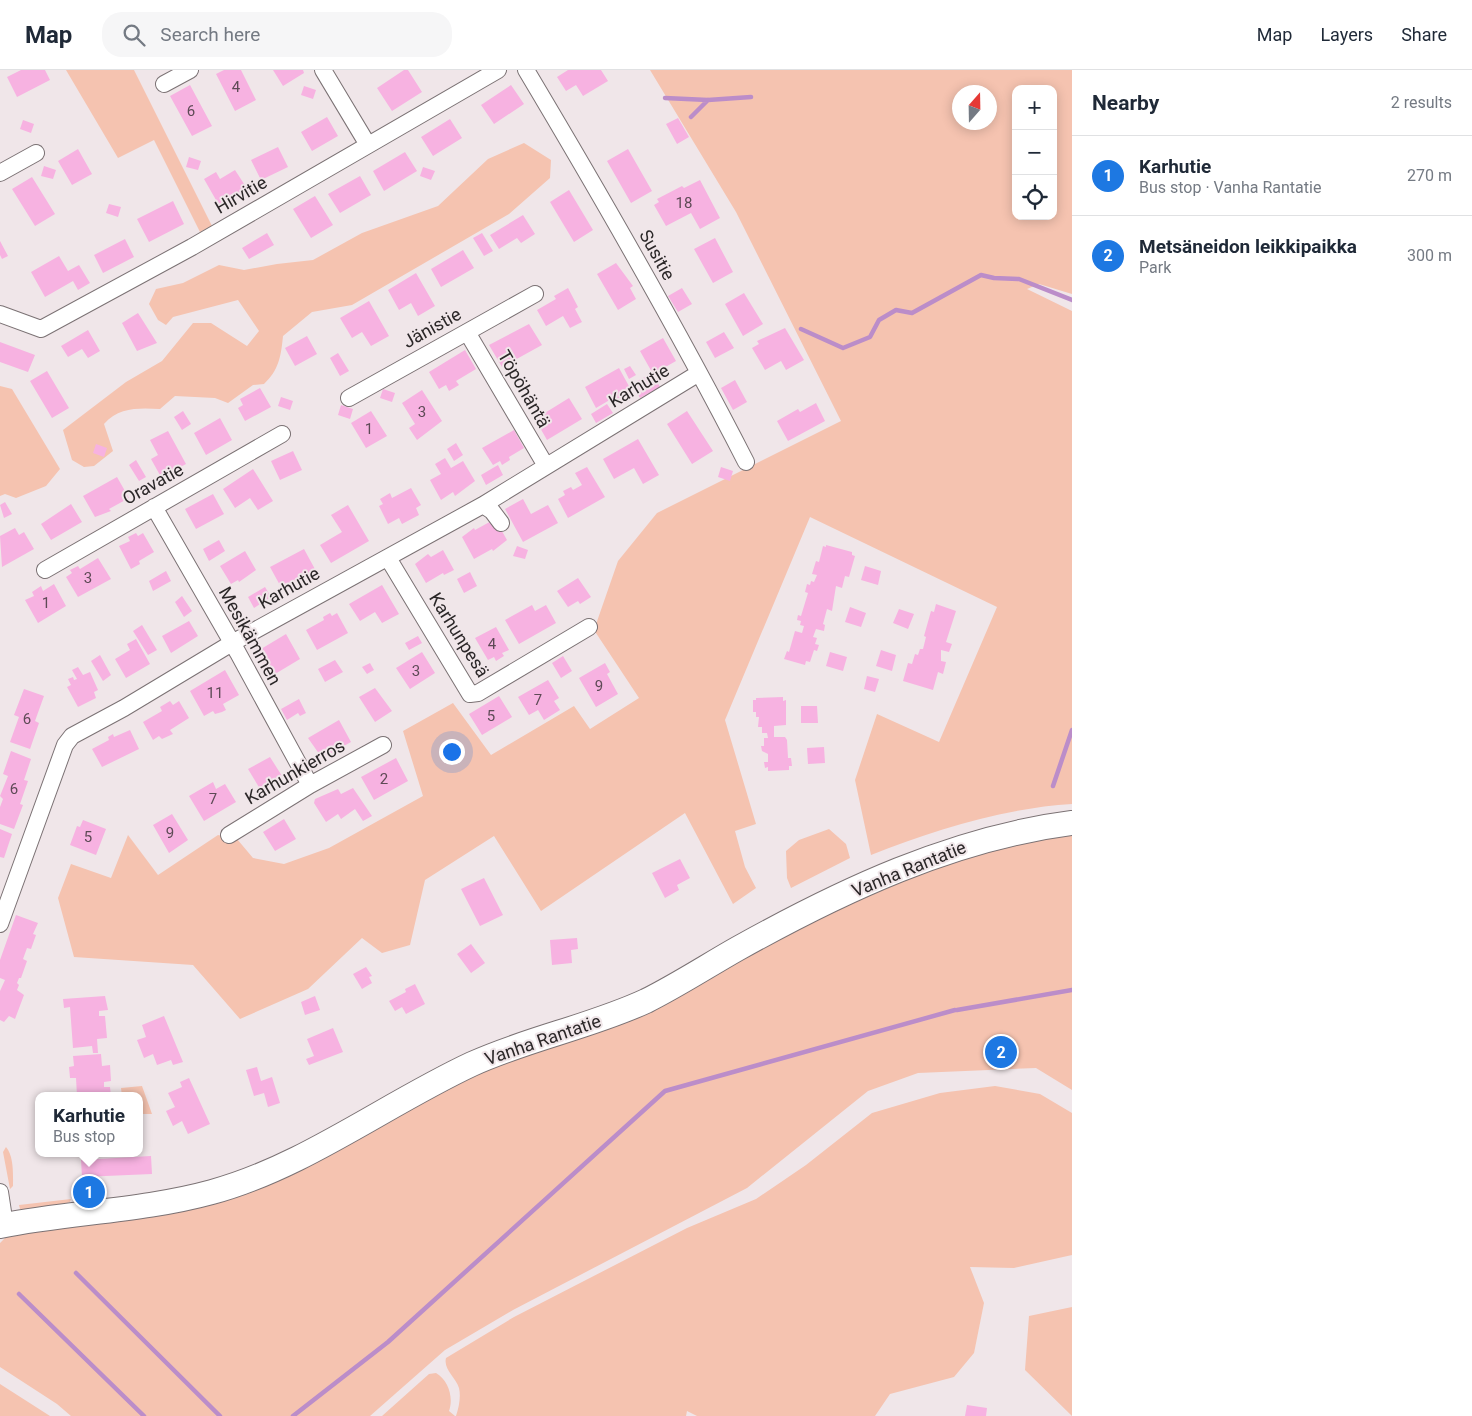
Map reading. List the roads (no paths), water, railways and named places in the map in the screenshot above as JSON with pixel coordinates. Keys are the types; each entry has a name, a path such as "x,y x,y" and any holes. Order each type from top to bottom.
{"main road":[{"name":"Vanha Rantatie","path":"2,1225 176,1199 212,1192 245,1180 300,1156 430,1084 473,1064 522,1044 619,1014 650,999 787,922 874,880 962,847 1027,830 1072,823"}],"street":[{"path":"164,84 190,70"},
{"path":"323,70 368,145"},
{"name":"Hirvitie","path":"0,314 41,329 192,247 498,70"},
{"name":"Susitie","path":"526,70 588,174 699,372 746,462"},
{"path":"0,174 36,153"},
{"name":"Jänistie","path":"349,398 535,294"},
{"name":"Töpöhäntä","path":"467,332 546,466"},
{"name":"Karhutie","path":"0,924 68,739 232,643 482,505 699,372"},
{"name":"Oravatie","path":"45,570 282,434"},
{"path":"482,505 492,511 501,523"},
{"name":"Mesikämmen","path":"154,507 310,785"},
{"name":"Karhunpesä","path":"388,558 470,694 478,694 589,627"},
{"name":"Karhunkierros","path":"229,835 310,785 383,745"},
{"path":"0,1192 2,1225"}],"waterway":[{"path":"665,98 708,100 751,97"},
{"path":"691,117 708,100"},
{"path":"801,329 843,348 870,337 879,320 896,310 912,313 981,275 994,278 1019,279 1072,300"},
{"path":"1053,786 1072,730"},
{"path":"957,1010 1072,990"},
{"path":"293,1416 388,1342 665,1091 955,1010"},
{"path":"76,1273 220,1416"},
{"path":"19,1294 144,1416"}],"place":[{"name":"Metsäneidon leikkipaikka","path":"1001,1052"},
{"name":"Karhutie","path":"89,1192"}]}
